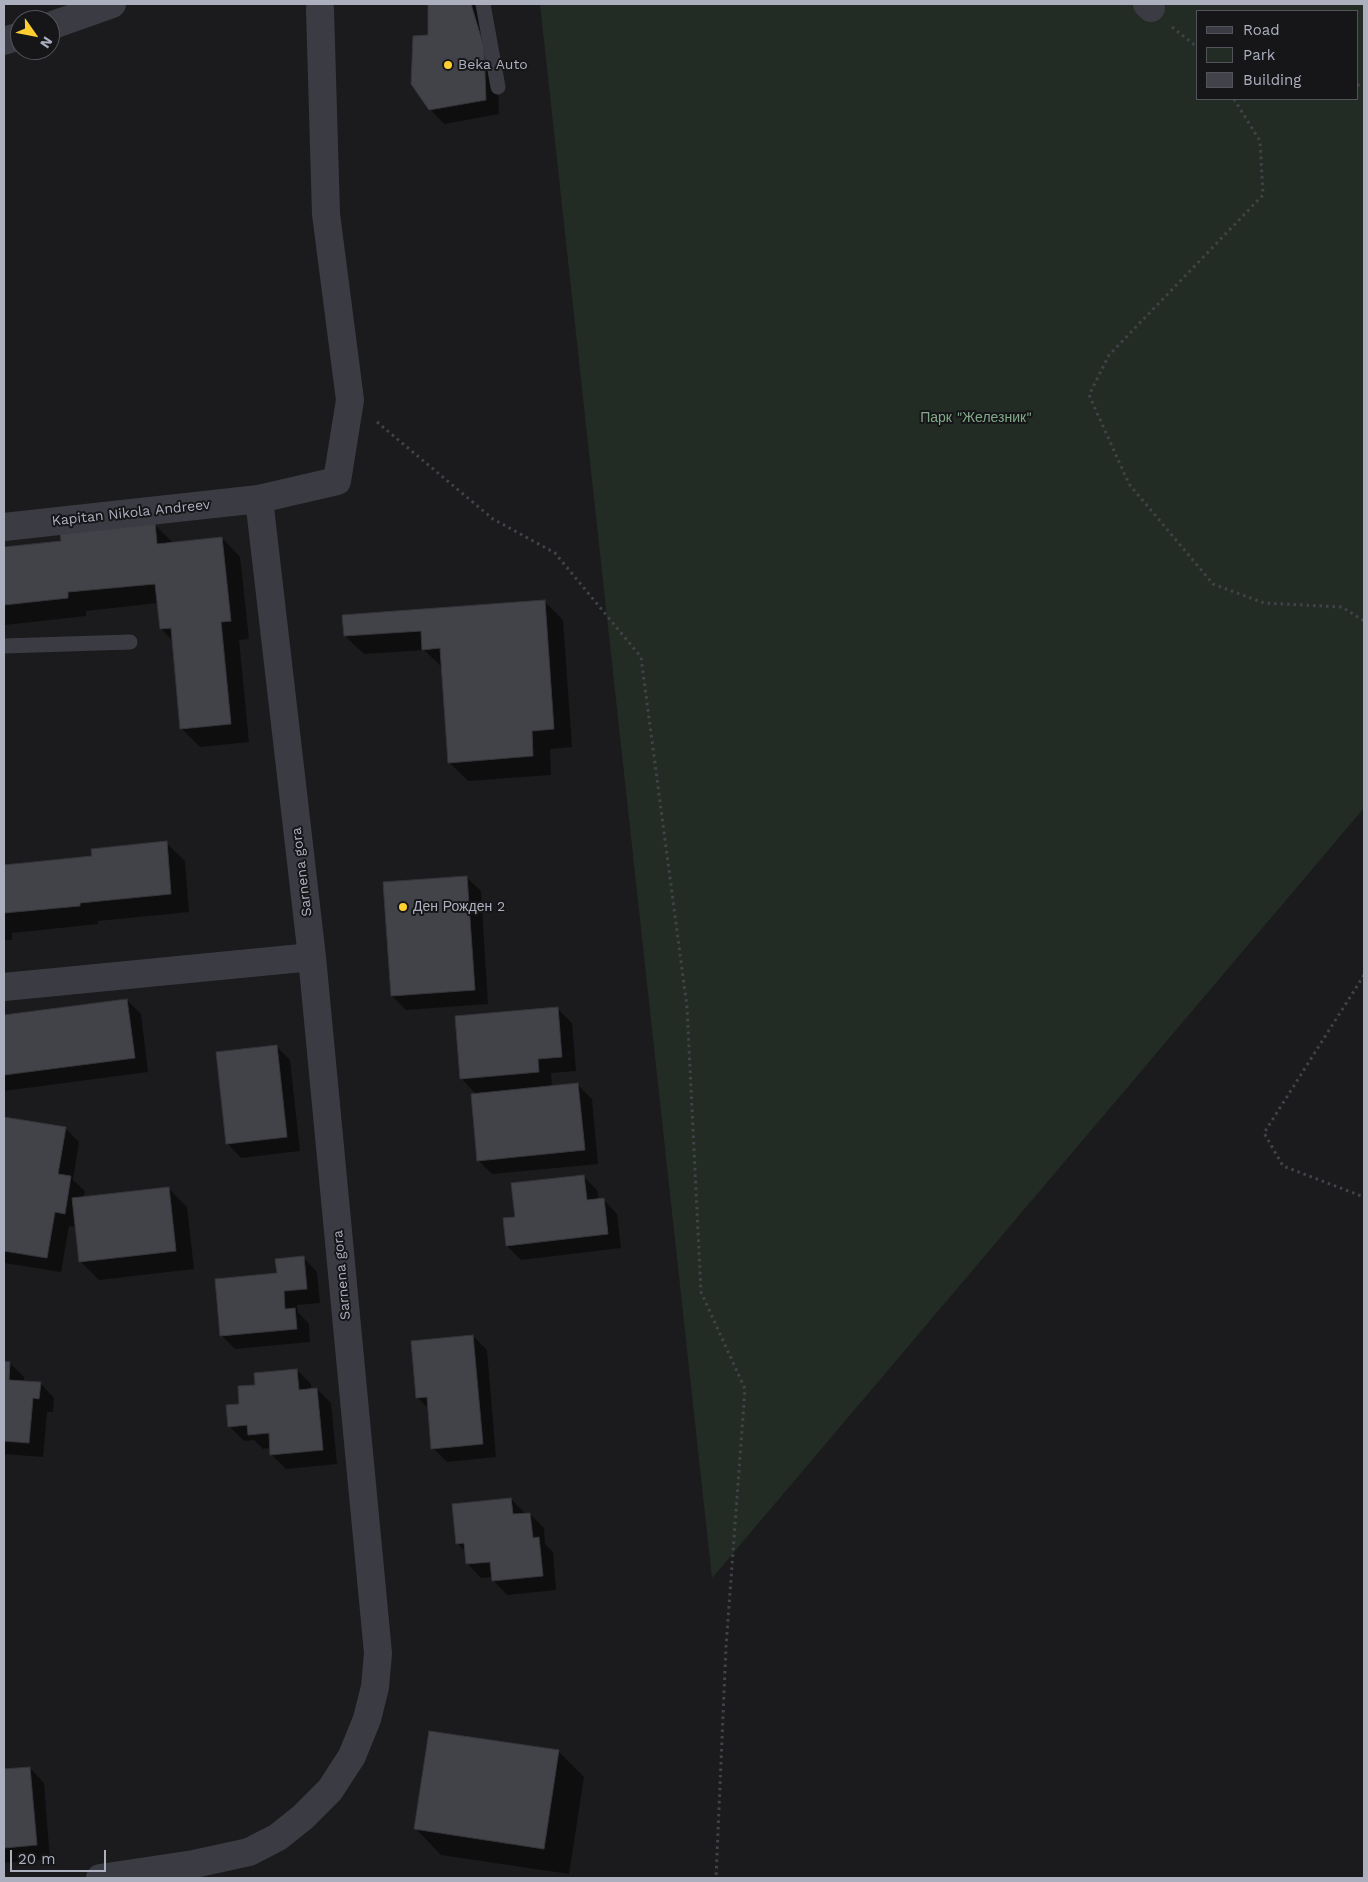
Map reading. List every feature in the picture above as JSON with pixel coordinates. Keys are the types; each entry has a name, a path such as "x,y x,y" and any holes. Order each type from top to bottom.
{"street":[{"path":"60,22 112,4"},
{"path":"320,6 326,214 350,400"},
{"name":"Kapitan Nikola Andreev","path":"4,527 259,499 336,481 350,400"},
{"name":"Sarnena gora","path":"100,1878 194,1864 249,1852 278,1837 303,1818 330,1790 352,1756 368,1719 375,1686 378,1653 312,956 259,499"},
{"path":"4,987 312,956"}],"lane":[{"path":"483,4 498,88"},
{"path":"4,646 130,642"}],"path":[{"path":"1235,100 1260,141 1262,195 1109,355 1089,394 1129,484 1213,584 1264,603 1342,607 1364,621"},
{"path":"350,400 493,519 555,553 641,657 687,1007 701,1292 745,1389 726,1647 716,1878"},
{"path":"1364,974 1264,1133 1283,1166 1364,1197"}],"green space":[{"name":"Парк \"Железник\"","path":"540,4 1364,4 1364,808 712,1578"}],"building":[{"name":"Beka Auto","path":"428,4 471,4 484,47 486,100 429,110 411,84 413,36 428,35"},
{"path":"155,522 157,544 222,537 231,621 221,622 231,724 180,729 171,628 160,629 155,584 68,592 68,598 4,605 4,547 61,541 60,532"},
{"path":"545,600 554,729 532,731 533,756 448,763 440,648 422,650 421,631 344,636 342,615"},
{"path":"167,841 171,894 80,903 80,906 4,913 4,865 92,856 91,849"},
{"path":"467,876 475,990 391,996 383,882"},
{"path":"127,999 135,1058 4,1075 4,1015"},
{"path":"558,1007 562,1057 538,1059 539,1072 460,1079 455,1016"},
{"path":"277,1045 287,1137 226,1144 216,1052"},
{"path":"578,1083 585,1150 477,1161 471,1094"},
{"path":"4,1117 66,1127 58,1174 71,1176 65,1214 55,1212 47,1258 4,1251"},
{"path":"584,1175 587,1200 604,1198 608,1234 506,1246 503,1218 515,1217 511,1183"},
{"path":"169,1187 176,1251 79,1262 72,1198"},
{"path":"304,1256 307,1289 284,1291 285,1309 295,1308 297,1329 220,1336 215,1279 277,1273 275,1259"},
{"path":"473,1335 483,1444 431,1449 427,1397 416,1398 411,1341"},
{"path":"4,1361 10,1362 9,1380 41,1382 39,1399 33,1398 29,1443 4,1441"},
{"path":"297,1369 299,1390 317,1388 323,1450 270,1455 269,1433 248,1435 247,1425 228,1427 226,1405 239,1404 238,1386 255,1385 254,1373"},
{"path":"511,1498 513,1514 530,1513 533,1538 539,1537 543,1576 492,1581 490,1562 466,1564 464,1543 456,1544 452,1504"},
{"path":"429,1731 559,1750 544,1849 414,1829"},
{"path":"30,1767 37,1845 4,1848 4,1769"}],"place":[{"name":"Beka Auto","path":"448,65"},
{"name":"Ден Рожден 2","path":"403,907"}]}
